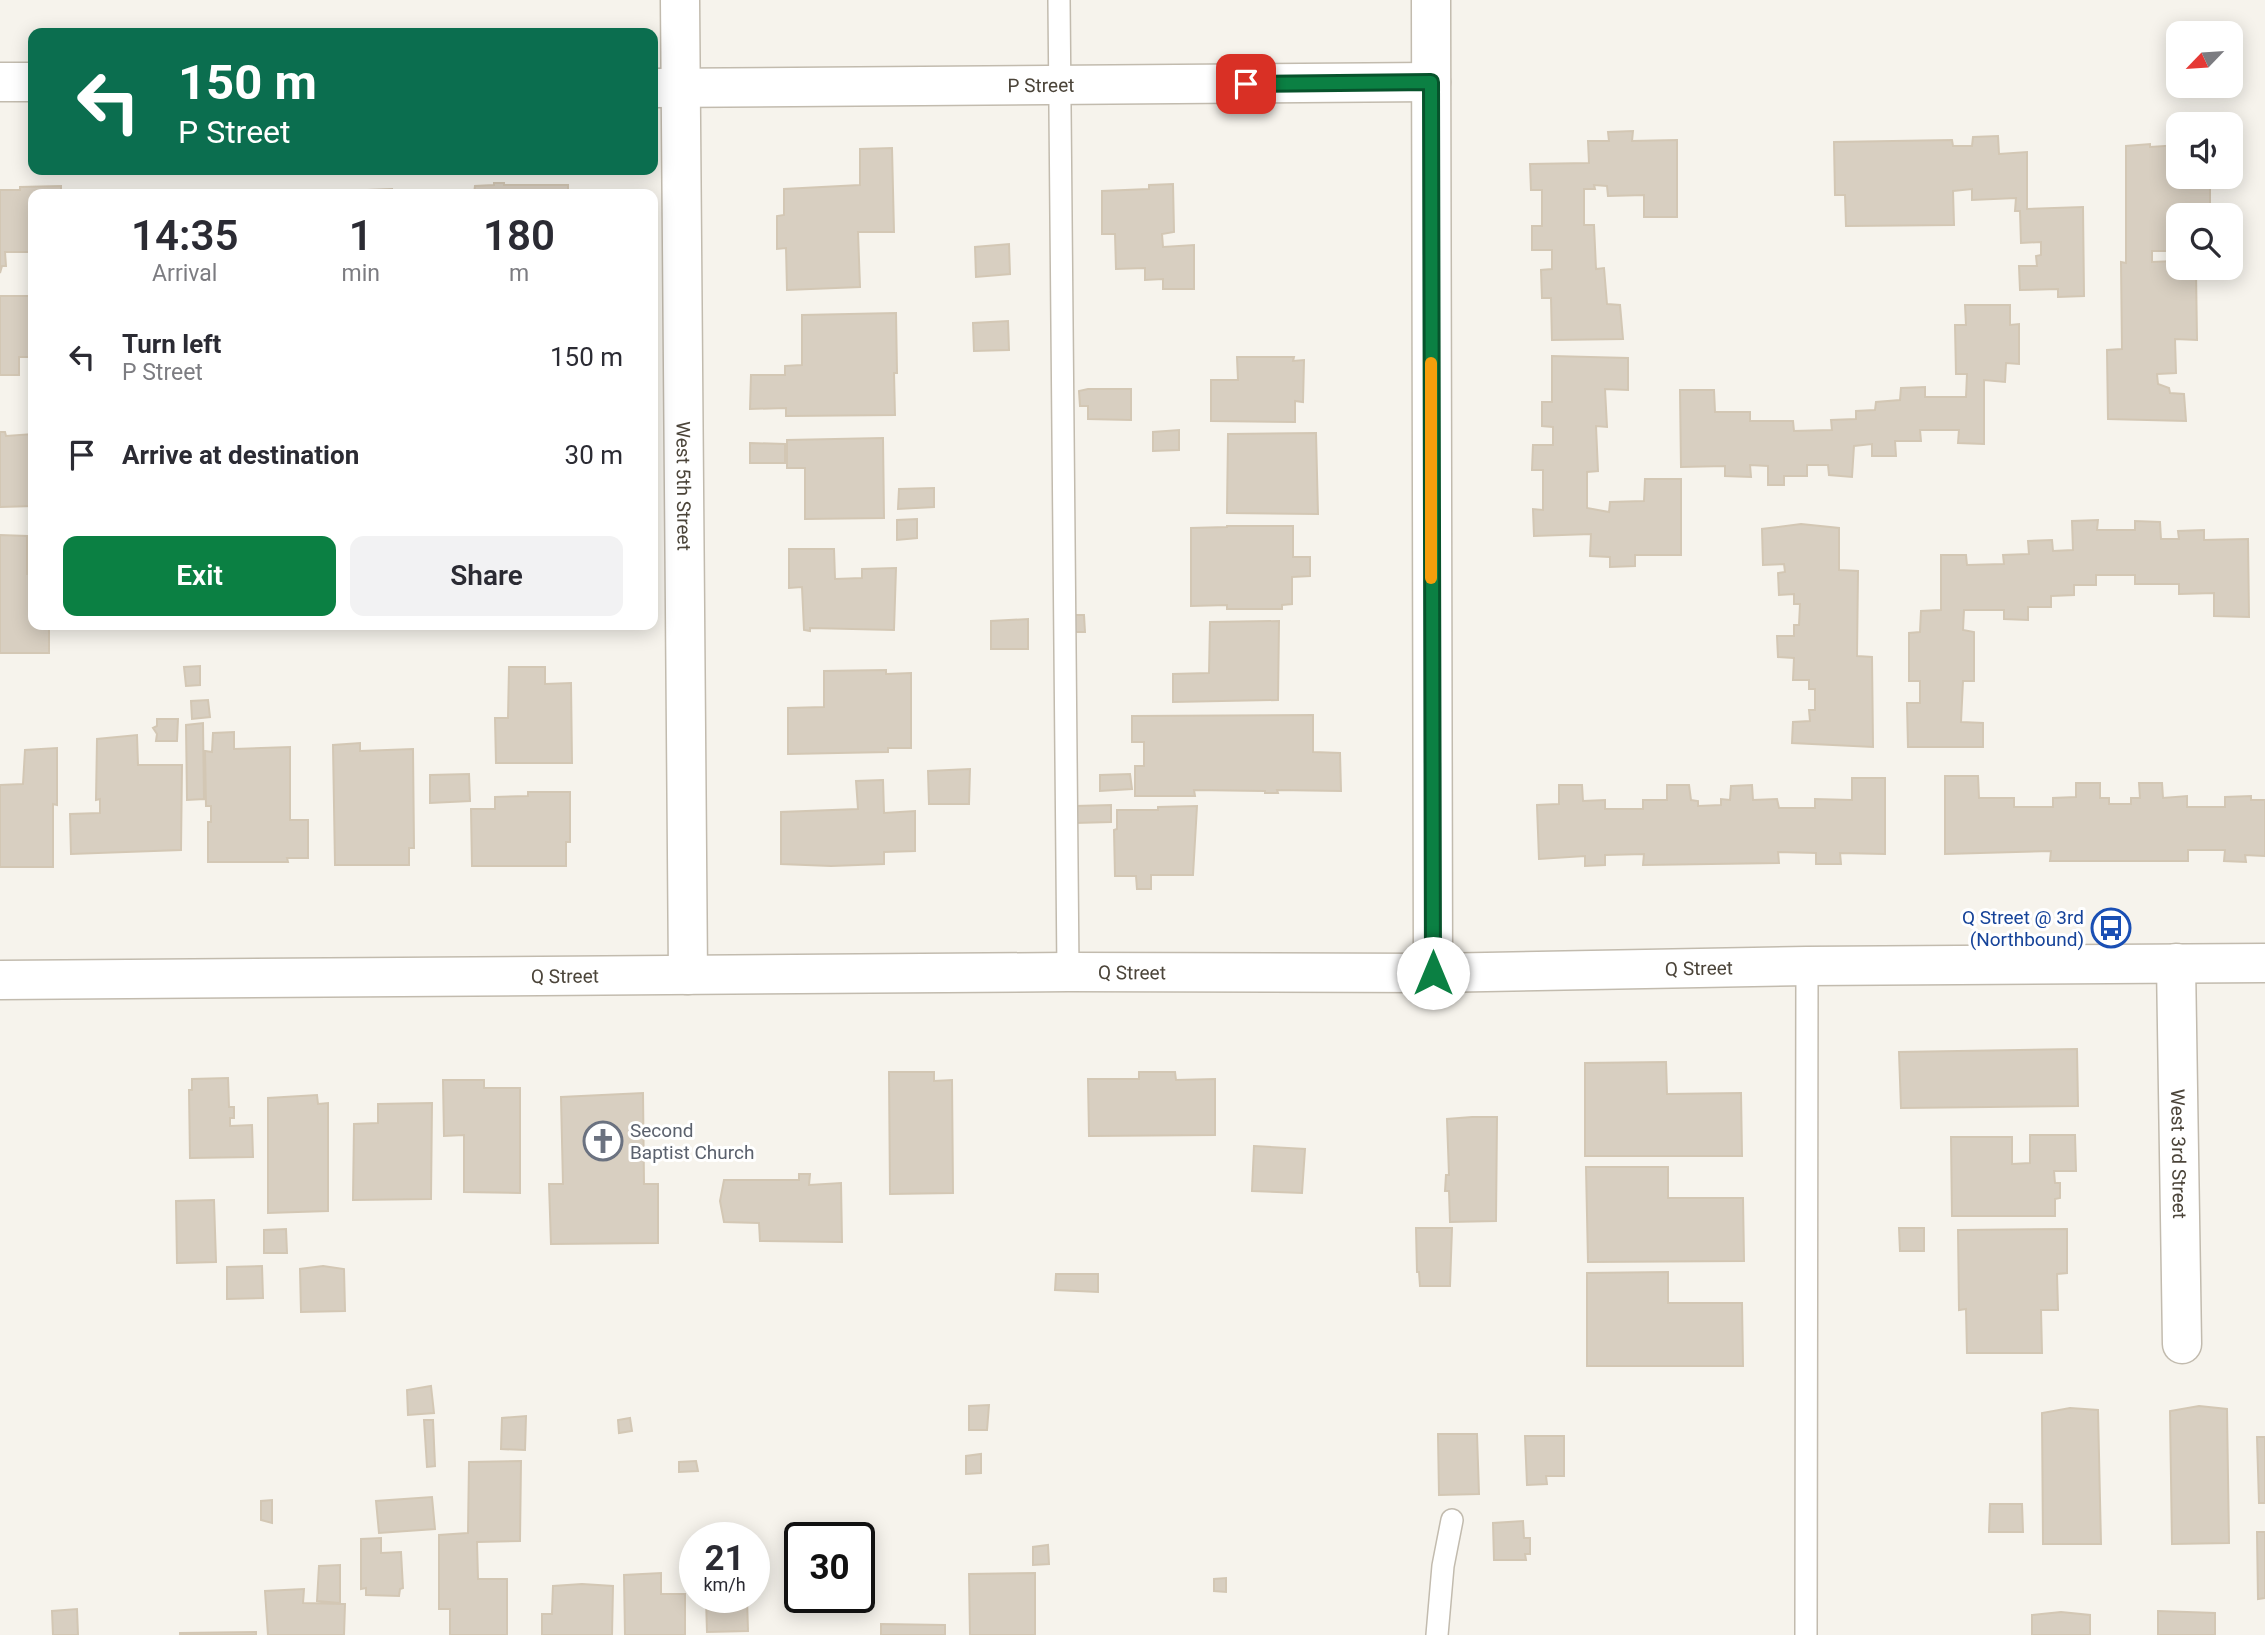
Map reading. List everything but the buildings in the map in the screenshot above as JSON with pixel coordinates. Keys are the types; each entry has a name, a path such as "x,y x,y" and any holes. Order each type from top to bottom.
{"street":[{"name":"West 5th Street","path":"680,0 666,88 688,975"},
{"path":"1431,0 1433,973"},
{"path":"0,82 28,82"},
{"name":"P Street","path":"666,88 1431,82"},
{"name":"West 3rd Street","path":"2176,963 2182,1344"},
{"name":"Q Street","path":"0,980 1068,972 1433,973 1807,966 2265,963"}],"lane":[{"path":"1059,0 1068,972"},
{"path":"1806,1635 1807,966"},
{"path":"1437,1635 1442,1578 1452,1520"}],"slow traffic":[{"path":"1431,363 1431,578"}],"place":[{"name":"Q Street @ 3rd (Northbound)","path":"2111,928"},
{"name":"Second Baptist Church","path":"603,1141"}],"route":[{"path":"1246,84 1431,82 1433,973"}]}
